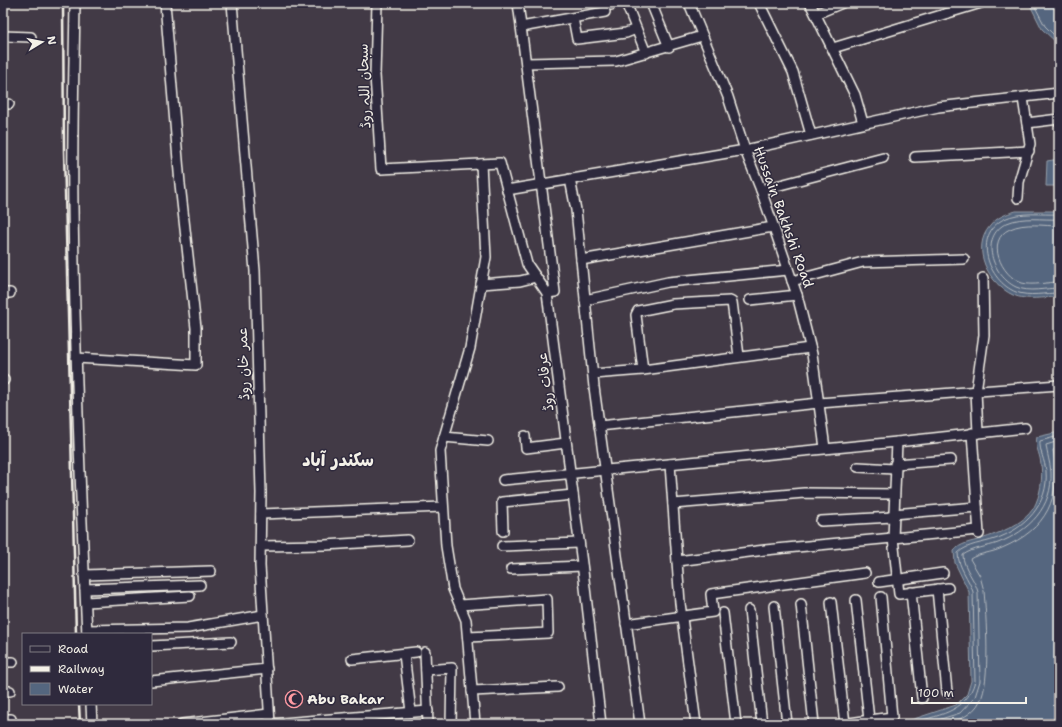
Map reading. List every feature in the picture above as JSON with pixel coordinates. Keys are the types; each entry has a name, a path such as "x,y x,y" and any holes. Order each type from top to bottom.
{"street":[{"path":"75,3 73,205 79,482 87,632 188,628 263,615"},
{"path":"76,358 196,365 196,328 180,184 165,3"},
{"name":"عمر خان روڈ","path":"232,3 255,272 261,514 260,546 270,724"},
{"name":"سبحان اللہ روڈ","path":"377,3 375,75 381,168 481,164"},
{"path":"475,724 466,620 453,589 446,546 440,451 470,348 486,257 481,164 500,163 527,264 548,293 555,292 519,3"},
{"path":"626,3 646,54"},
{"path":"651,3 669,47"},
{"name":"Hussain Bakhshi Road","path":"689,3 728,97 745,150 761,190 797,295 810,348 825,448"},
{"path":"759,3 793,72 811,135"},
{"path":"810,3 855,95 863,123"},
{"path":"816,14 842,3"},
{"path":"833,48 981,3"},
{"path":"522,27 604,12"},
{"path":"573,18 577,39 626,33 636,29"},
{"path":"3,36 31,37"},
{"path":"526,63 616,61 646,54 702,36"},
{"path":"507,190 745,150 938,107 1059,93"},
{"path":"1018,198 1019,182 1025,156 1029,151 1030,144 1023,98"},
{"path":"1027,123 1059,120"},
{"path":"916,157 1029,151"},
{"path":"761,190 883,158"},
{"path":"570,179 581,260 599,426 640,724"},
{"path":"581,260 773,227"},
{"path":"792,281 863,262 964,259"},
{"path":"585,300 668,282 788,270"},
{"path":"481,284 536,277"},
{"path":"677,561 765,550 978,532 975,433 976,391 984,335 983,278"},
{"name":"عرفات روڈ","path":"548,293 600,724"},
{"path":"750,300 797,295"},
{"path":"643,370 636,315 638,312 673,304 732,302 739,356"},
{"path":"593,374 643,370 739,356 810,348"},
{"path":"599,426 819,403 1059,384"},
{"path":"503,480 570,472 670,464 1026,428"},
{"path":"525,436 526,448 566,444"},
{"path":"444,437 488,440"},
{"path":"896,442 894,466 893,538 899,594 948,588"},
{"path":"858,467 894,466 951,460"},
{"path":"670,464 681,616 696,724"},
{"path":"673,504 804,493 894,494"},
{"path":"503,531 502,502 573,496"},
{"path":"261,514 443,507"},
{"path":"821,521 893,516 977,507"},
{"path":"260,546 325,546 408,540"},
{"path":"502,546 579,543"},
{"path":"510,569 582,566"},
{"path":"84,576 211,571"},
{"path":"626,624 713,612 711,594 865,573"},
{"path":"879,582 943,574"},
{"path":"85,589 200,585"},
{"path":"937,589 947,692"},
{"path":"910,592 922,698"},
{"path":"86,602 190,596"},
{"path":"831,602 844,724 892,717 881,597"},
{"path":"460,605 547,599 548,632 468,637"},
{"path":"856,600 869,720"},
{"path":"801,604 814,724"},
{"path":"774,606 787,724"},
{"path":"749,610 762,724"},
{"path":"723,613 736,724"},
{"path":"152,646 231,642"},
{"path":"352,659 421,652 426,670 428,724"},
{"path":"404,654 411,712"},
{"path":"3,662 13,662"},
{"path":"426,670 452,668 451,724"},
{"path":"152,681 267,669"},
{"path":"472,691 558,687"},
{"path":"91,705 92,724"},
{"path":"270,724 428,711"},
{"path":"182,724 269,714"}],"water":[{"path":"1029,3 1059,3 1059,45 1042,29"},
{"path":"1059,159 1059,186 1046,186 1047,161"},
{"path":"1016,211 1059,211 1059,297 1024,298 1013,295 996,283 985,265 982,255 984,235 996,220"},
{"path":"1059,432 1059,724 899,724 956,705 967,694 971,681 969,592 955,563 954,551 963,544 988,537 1005,530 1020,522 1027,516 1036,503 1041,486 1041,469 1036,440 1037,437"}],"railway":[{"path":"63,3 64,151 76,633"},
{"path":"79,705 80,724"}],"place":[{"name":"Abu Bakar","path":"294,699"}],"district":[{"name":"سکندر آباد","path":"338,460"}]}
